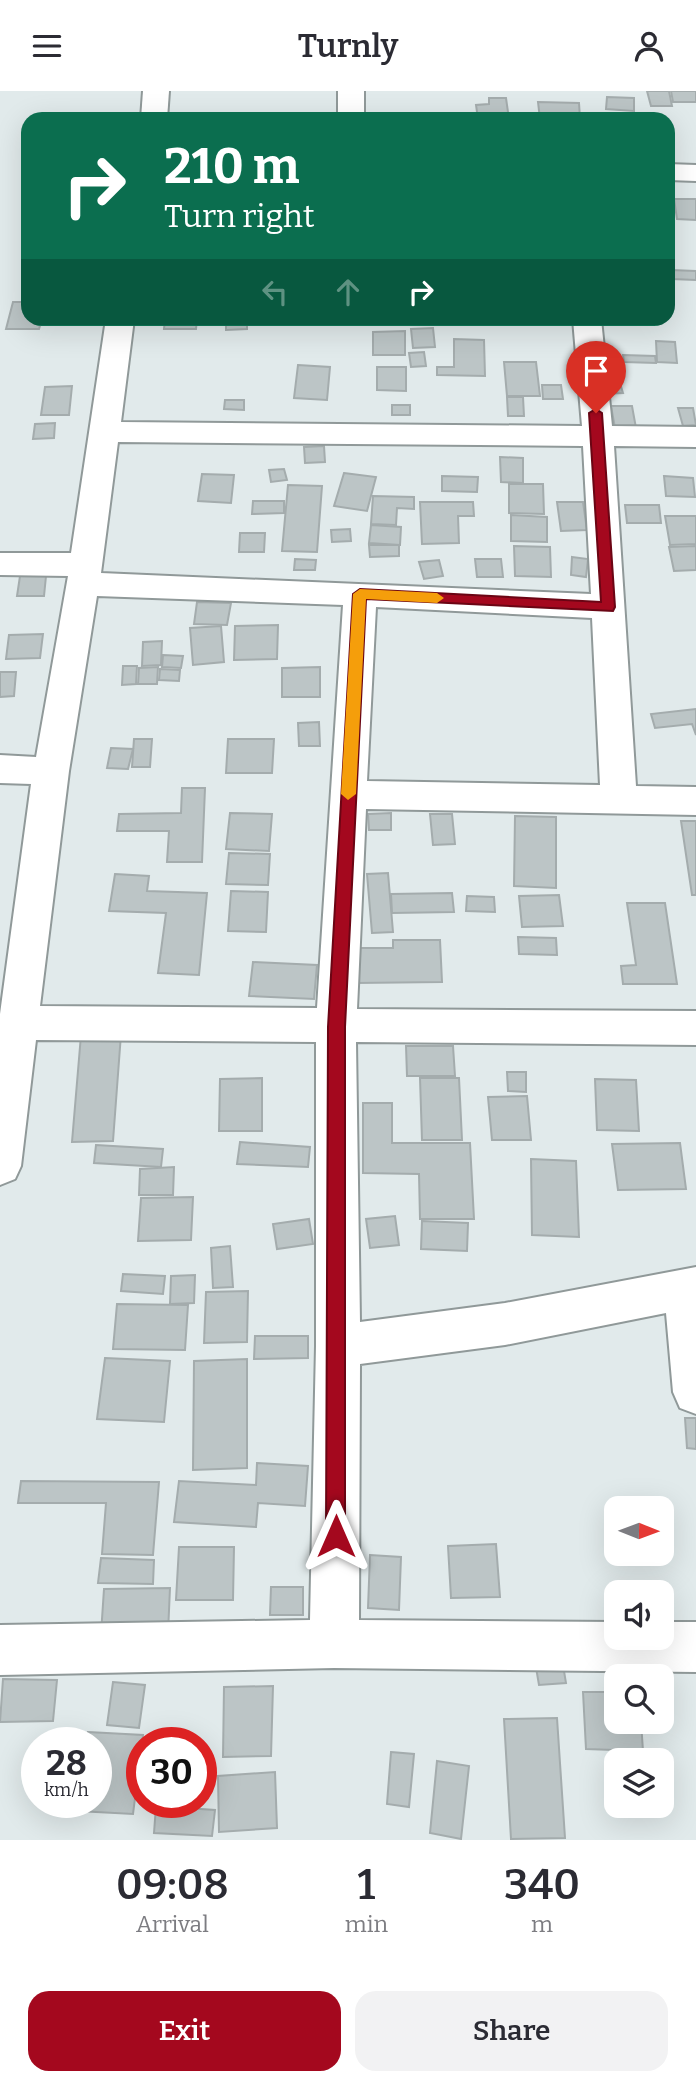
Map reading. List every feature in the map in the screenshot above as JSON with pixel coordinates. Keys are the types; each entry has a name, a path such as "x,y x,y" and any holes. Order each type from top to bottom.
{"street":[{"path":"156,91 156,112"},
{"path":"351,91 351,112"},
{"path":"675,172 696,173"},
{"path":"1,1153 19,1023 14,937 51,771 84,575 119,326"},
{"path":"588,326 598,436 619,799"},
{"path":"105,432 696,437"},
{"path":"0,564 84,575 360,594 608,607"},
{"path":"334,1644 338,1346 337,1027 360,594"},
{"path":"0,769 51,771"},
{"path":"348,795 696,801"},
{"path":"19,1023 696,1028"},
{"path":"338,1346 505,1324 691,1288 696,1392"},
{"path":"0,1650 334,1644 696,1647"}],"building":[{"path":"647,91 669,91 672,106 651,106"},
{"path":"671,91 696,91 696,102 673,102"},
{"path":"607,97 634,98 634,111 606,109"},
{"path":"489,98 506,98 508,112 477,112 476,105 489,104"},
{"path":"538,102 579,103 580,112 539,112"},
{"path":"675,199 696,199 696,220 677,219"},
{"path":"675,270 696,271 696,280 675,279"},
{"path":"13,302 21,302 21,326 40,326 39,329 6,329"},
{"path":"164,326 196,326 196,329 164,329"},
{"path":"226,326 247,326 247,329 226,330"},
{"path":"433,328 435,347 413,348 411,329"},
{"path":"405,331 405,355 373,355 373,332"},
{"path":"454,339 484,340 485,376 437,375 437,367 454,367"},
{"path":"656,341 675,342 677,363 657,362"},
{"path":"424,352 426,366 411,367 409,353"},
{"path":"623,355 655,356 656,363 624,362"},
{"path":"504,362 536,362 540,396 507,396"},
{"path":"298,365 330,367 327,400 294,398"},
{"path":"377,367 406,367 406,391 377,390"},
{"path":"620,383 623,393 601,394 599,385"},
{"path":"542,385 561,385 563,399 543,399"},
{"path":"72,386 69,415 41,415 45,387"},
{"path":"507,397 523,397 524,416 508,416"},
{"path":"225,400 244,400 244,410 224,409"},
{"path":"392,405 410,405 410,415 392,415"},
{"path":"611,406 632,406 636,428 615,428"},
{"path":"678,408 693,408 696,425 683,426"},
{"path":"55,423 54,438 33,439 35,424"},
{"path":"324,446 325,462 305,463 304,447"},
{"path":"500,457 523,458 523,483 501,482"},
{"path":"284,469 287,480 271,482 269,470"},
{"path":"344,473 376,477 367,511 334,506"},
{"path":"202,474 234,475 231,503 198,501"},
{"path":"442,476 478,477 477,492 442,491"},
{"path":"664,476 693,478 695,497 666,496"},
{"path":"509,484 543,484 544,514 509,513"},
{"path":"288,485 322,486 317,552 282,551"},
{"path":"373,496 414,497 414,509 397,508 396,525 371,524"},
{"path":"253,501 284,501 284,513 252,514"},
{"path":"420,502 473,502 474,516 458,516 459,543 422,544"},
{"path":"557,502 583,502 587,530 561,531"},
{"path":"625,505 659,505 661,523 627,523"},
{"path":"511,515 547,517 547,542 511,541"},
{"path":"665,516 696,516 696,544 670,545"},
{"path":"371,525 401,527 400,545 369,543"},
{"path":"350,529 351,541 332,542 331,530"},
{"path":"240,533 265,533 264,552 239,552"},
{"path":"369,545 399,545 399,556 370,557"},
{"path":"514,546 550,547 551,577 515,576"},
{"path":"696,546 696,570 674,571 669,547"},
{"path":"572,557 588,559 586,577 571,575"},
{"path":"295,559 316,560 315,570 294,570"},
{"path":"475,559 501,559 503,577 477,577"},
{"path":"439,560 443,576 424,579 419,562"},
{"path":"20,576 46,576 44,596 17,596"},
{"path":"197,602 231,603 227,625 194,624"},
{"path":"278,625 277,659 234,660 235,626"},
{"path":"221,626 224,662 193,665 190,628"},
{"path":"43,634 40,658 6,659 9,635"},
{"path":"162,641 161,665 142,666 143,642"},
{"path":"163,655 183,656 181,668 162,667"},
{"path":"123,666 137,666 136,684 122,685"},
{"path":"158,667 157,684 138,684 139,668"},
{"path":"320,667 320,697 282,697 282,668"},
{"path":"160,669 180,670 179,681 159,680"},
{"path":"0,672 16,672 14,696 0,697"},
{"path":"696,709 696,735 692,724 655,728 651,714"},
{"path":"319,722 320,746 299,746 298,723"},
{"path":"134,739 152,739 150,767 132,767"},
{"path":"228,739 274,739 272,773 226,773"},
{"path":"111,748 133,749 128,769 107,768"},
{"path":"182,788 205,788 202,862 167,862 169,831 117,831 119,814 181,813"},
{"path":"230,813 272,814 269,851 226,849"},
{"path":"391,813 391,830 369,830 368,814"},
{"path":"430,814 452,814 455,844 433,845"},
{"path":"515,816 556,817 556,888 514,886"},
{"path":"681,821 696,821 696,895 692,895"},
{"path":"229,853 270,854 268,885 226,884"},
{"path":"388,873 393,932 372,933 367,874"},
{"path":"115,874 149,876 147,891 207,893 199,975 158,973 166,913 109,911"},
{"path":"231,891 268,892 266,932 228,931"},
{"path":"452,893 454,912 392,913 391,894"},
{"path":"559,895 563,926 522,927 519,896"},
{"path":"467,896 494,897 495,912 466,911"},
{"path":"627,903 665,903 677,984 623,984 621,966 636,965"},
{"path":"518,937 556,938 557,955 519,954"},
{"path":"393,940 440,940 442,982 356,983 356,948 393,948"},
{"path":"253,962 317,965 314,999 249,996"},
{"path":"121,1034 113,1141 72,1142 81,1035"},
{"path":"406,1046 453,1046 455,1076 407,1076"},
{"path":"507,1072 526,1072 526,1092 508,1091"},
{"path":"262,1078 262,1131 219,1131 220,1079"},
{"path":"420,1078 459,1078 462,1140 422,1140"},
{"path":"595,1079 636,1080 639,1131 597,1130"},
{"path":"527,1096 531,1140 492,1140 488,1097"},
{"path":"363,1103 392,1103 392,1143 470,1143 474,1219 420,1219 419,1174 363,1173"},
{"path":"240,1142 310,1147 308,1167 237,1164"},
{"path":"680,1143 686,1189 618,1190 612,1144"},
{"path":"96,1145 163,1149 161,1167 94,1163"},
{"path":"531,1159 576,1161 579,1237 532,1235"},
{"path":"174,1167 173,1195 139,1195 140,1169"},
{"path":"193,1197 191,1240 138,1241 141,1198"},
{"path":"395,1216 399,1245 370,1248 366,1219"},
{"path":"309,1219 313,1244 277,1249 273,1224"},
{"path":"422,1221 468,1223 467,1251 421,1249"},
{"path":"230,1246 233,1287 213,1288 211,1248"},
{"path":"123,1274 165,1276 163,1294 121,1291"},
{"path":"195,1275 194,1303 170,1304 171,1276"},
{"path":"248,1291 247,1342 204,1343 206,1292"},
{"path":"117,1304 188,1305 185,1350 113,1349"},
{"path":"255,1336 308,1336 308,1358 254,1359"},
{"path":"105,1358 170,1361 164,1422 97,1419"},
{"path":"247,1359 247,1468 193,1470 194,1361"},
{"path":"685,1418 696,1418 696,1449 687,1448"},
{"path":"257,1463 308,1466 305,1506 258,1503 256,1527 174,1522 179,1481 256,1485"},
{"path":"21,1481 159,1482 153,1555 102,1554 106,1503 18,1503"},
{"path":"496,1544 500,1597 451,1598 448,1546"},
{"path":"179,1547 234,1547 233,1600 176,1600"},
{"path":"370,1555 401,1557 399,1610 368,1608"},
{"path":"101,1558 154,1560 153,1584 98,1583"},
{"path":"271,1587 303,1587 303,1615 270,1615"},
{"path":"170,1588 168,1633 101,1634 104,1589"},
{"path":"561,1653 566,1683 539,1685 534,1656"},
{"path":"3,1679 57,1680 53,1721 0,1722"},
{"path":"113,1682 145,1685 139,1727 107,1725"},
{"path":"273,1686 271,1756 223,1757 224,1687"},
{"path":"583,1692 604,1692 604,1734 642,1734 643,1748 586,1749"},
{"path":"557,1718 565,1838 511,1839 504,1719"},
{"path":"112,1733 126,1734 126,1814 112,1813"},
{"path":"391,1752 414,1754 409,1807 387,1804"},
{"path":"437,1761 469,1766 461,1839 430,1833"},
{"path":"275,1772 277,1828 219,1832 218,1776"},
{"path":"155,1818 214,1818 212,1836 154,1833"}],"slow traffic":[{"path":"348,794 360,594 437,598"}],"route":[{"path":"336,1536 337,1027 360,594 608,607 596,413"}]}
